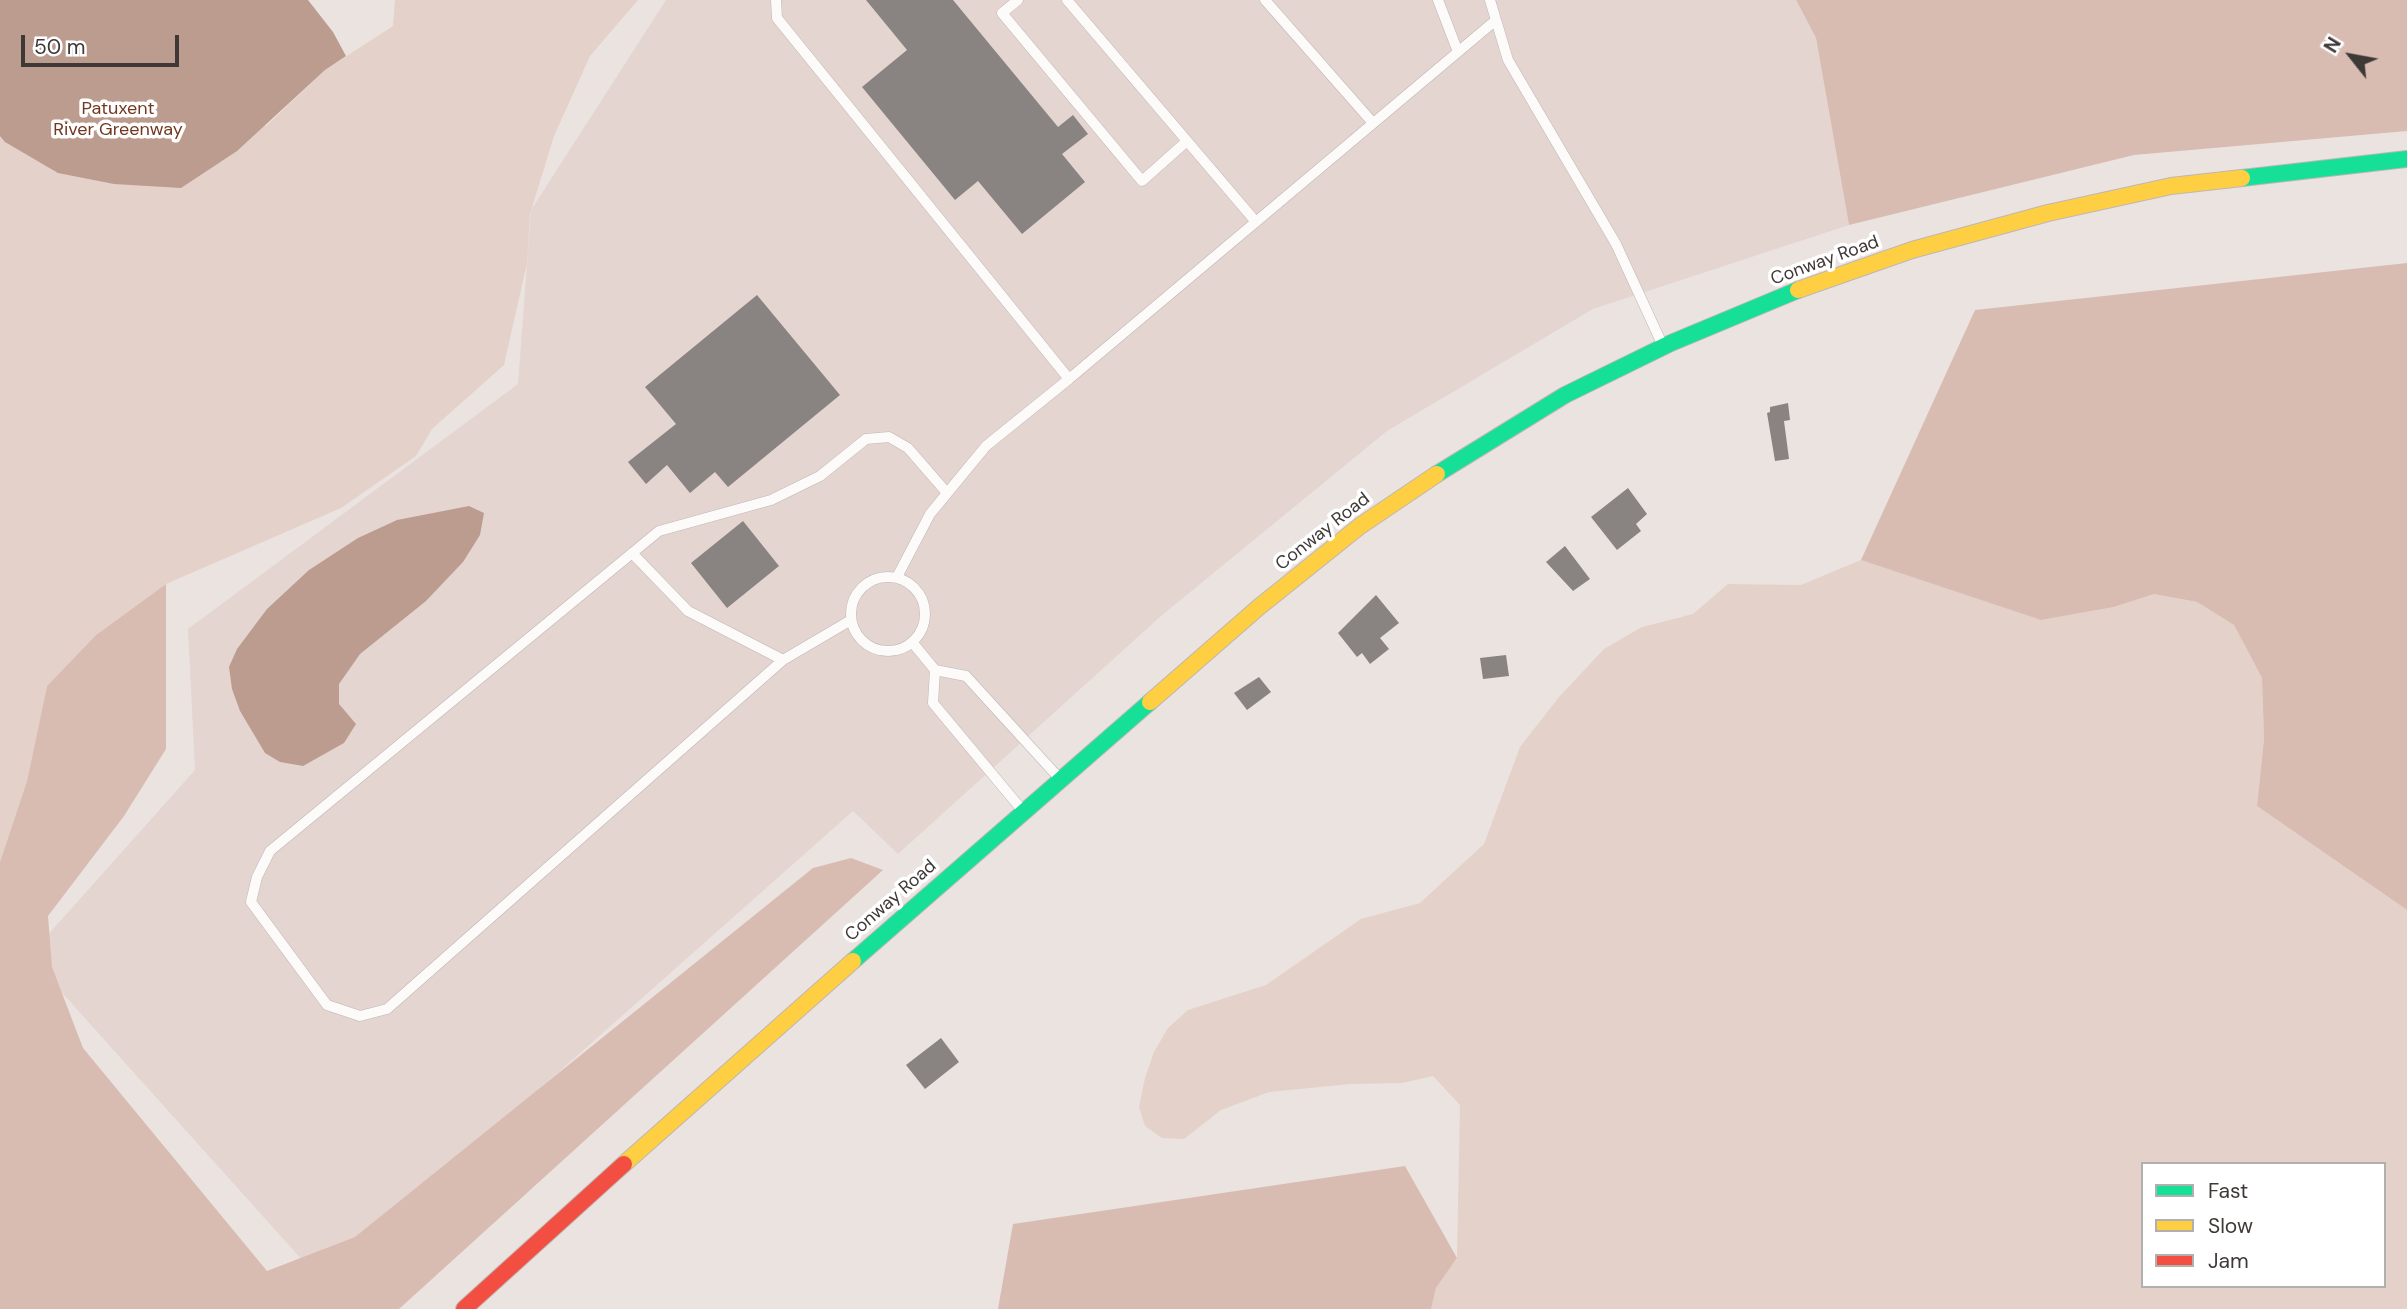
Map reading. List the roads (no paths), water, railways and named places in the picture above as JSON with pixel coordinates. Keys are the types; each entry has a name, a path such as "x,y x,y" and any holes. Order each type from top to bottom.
{"street":[{"name":"Conway Road","path":"464,1309 697,1097 1259,607 1360,526 1472,450 1565,395 1664,347 1810,286 1912,250 2048,213 2171,186 2407,159"}],"lane":[{"path":"776,0 777,18 1069,379"},
{"path":"1018,0 1002,13 1142,181 1187,141"},
{"path":"1067,0 1256,222"},
{"path":"1265,0 1373,123"},
{"path":"1438,0 1458,52"},
{"path":"1490,0 1508,61 1616,244 1664,347"},
{"path":"897,577 930,514 986,446 1496,20"},
{"path":"851,620 783,660 387,1009 360,1016 327,1004 251,902 257,877 270,851 659,531 771,500 820,476 866,439 889,438 908,448 947,494"},
{"path":"632,553 688,611 783,660"},
{"path":"897,577 916,589 925,611 919,634 912,642 888,651 875,649 864,642 851,620 851,607 864,585 874,579 897,577"},
{"path":"912,642 935,670 966,676 1060,779"},
{"path":"935,670 933,703 1023,811"}],"park label":[{"name":"Patuxent River Greenway","path":"118,119"}]}
